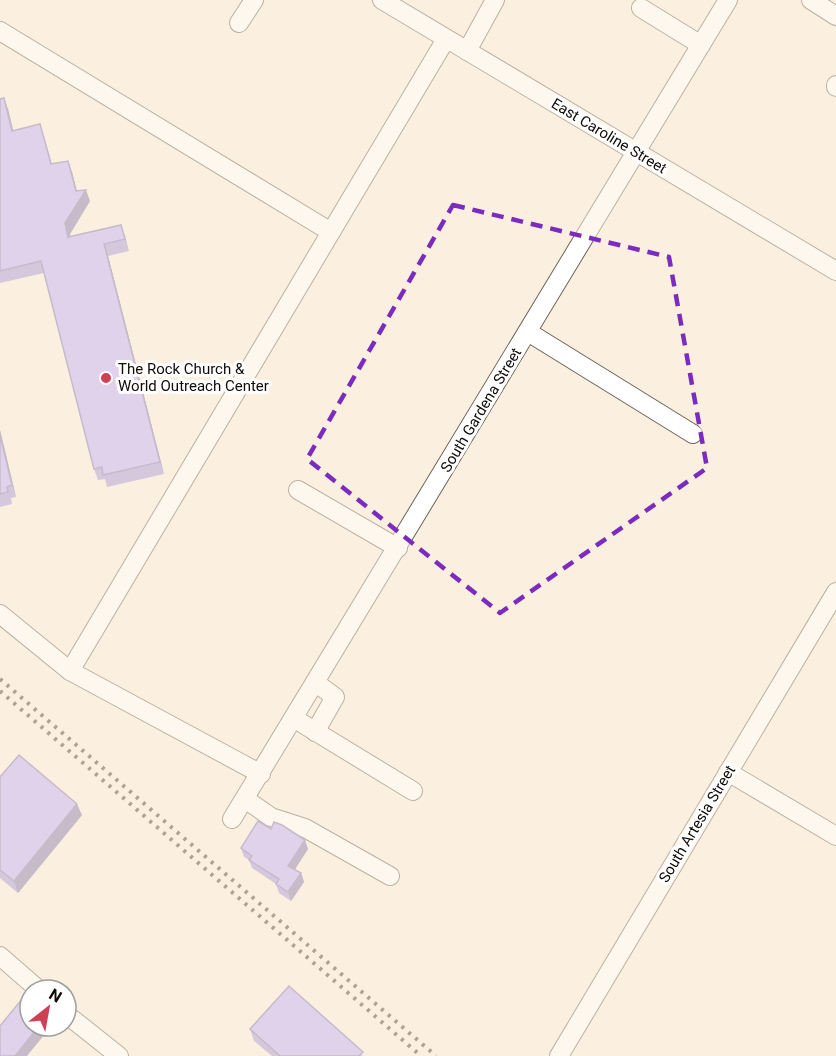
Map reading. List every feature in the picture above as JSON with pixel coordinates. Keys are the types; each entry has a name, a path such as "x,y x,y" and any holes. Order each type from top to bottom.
{"street":[{"path":"238,23 254,0"},
{"name":"East Caroline Street","path":"382,0 836,271"},
{"path":"467,51 495,0"},
{"name":"South Gardena Street","path":"232,819 638,153 728,0"},
{"path":"811,0 836,16"},
{"path":"641,8 701,45"},
{"path":"0,32 331,232"},
{"path":"70,670 446,39"},
{"path":"528,332 693,434"},
{"path":"298,490 398,548"},
{"name":"South Artesia Street","path":"559,1056 728,772 829,618 836,592"},
{"path":"0,614 70,670 261,774"},
{"path":"315,732 335,697 316,683"},
{"path":"294,719 413,791"},
{"path":"728,772 836,836"},
{"path":"246,799 271,817 305,828 390,876"},
{"path":"0,956 25,978"},
{"path":"78,1028 98,1050 119,1056"}],"highlighted area":[{"path":"453,205 669,257 707,468 500,613 307,459"}],"building":[{"name":"The Rock Church & World Outreach Center","path":"4,98 12,131 40,124 51,164 68,161 76,191 86,190 65,223 68,237 121,225 125,239 104,244 160,462 103,475 102,467 94,469 41,261 0,271 0,99"},
{"path":"0,435 12,485 7,487 8,492 0,494"},
{"path":"19,755 77,804 14,881 0,870 0,777"},
{"path":"258,821 271,829 274,822 282,825 305,840 288,866 301,873 288,892 276,884 279,879 249,860 252,856 241,848"},
{"path":"289,986 363,1052 359,1056 280,1056 250,1029"},
{"path":"18,1004 18,1038 29,1038 15,1056 0,1056 0,1026"}],"railway":[{"path":"0,679 436,1056"},
{"path":"0,691 421,1056"}],"place":[{"name":"The Rock Church & World Outreach Center","path":"106,378"}]}
